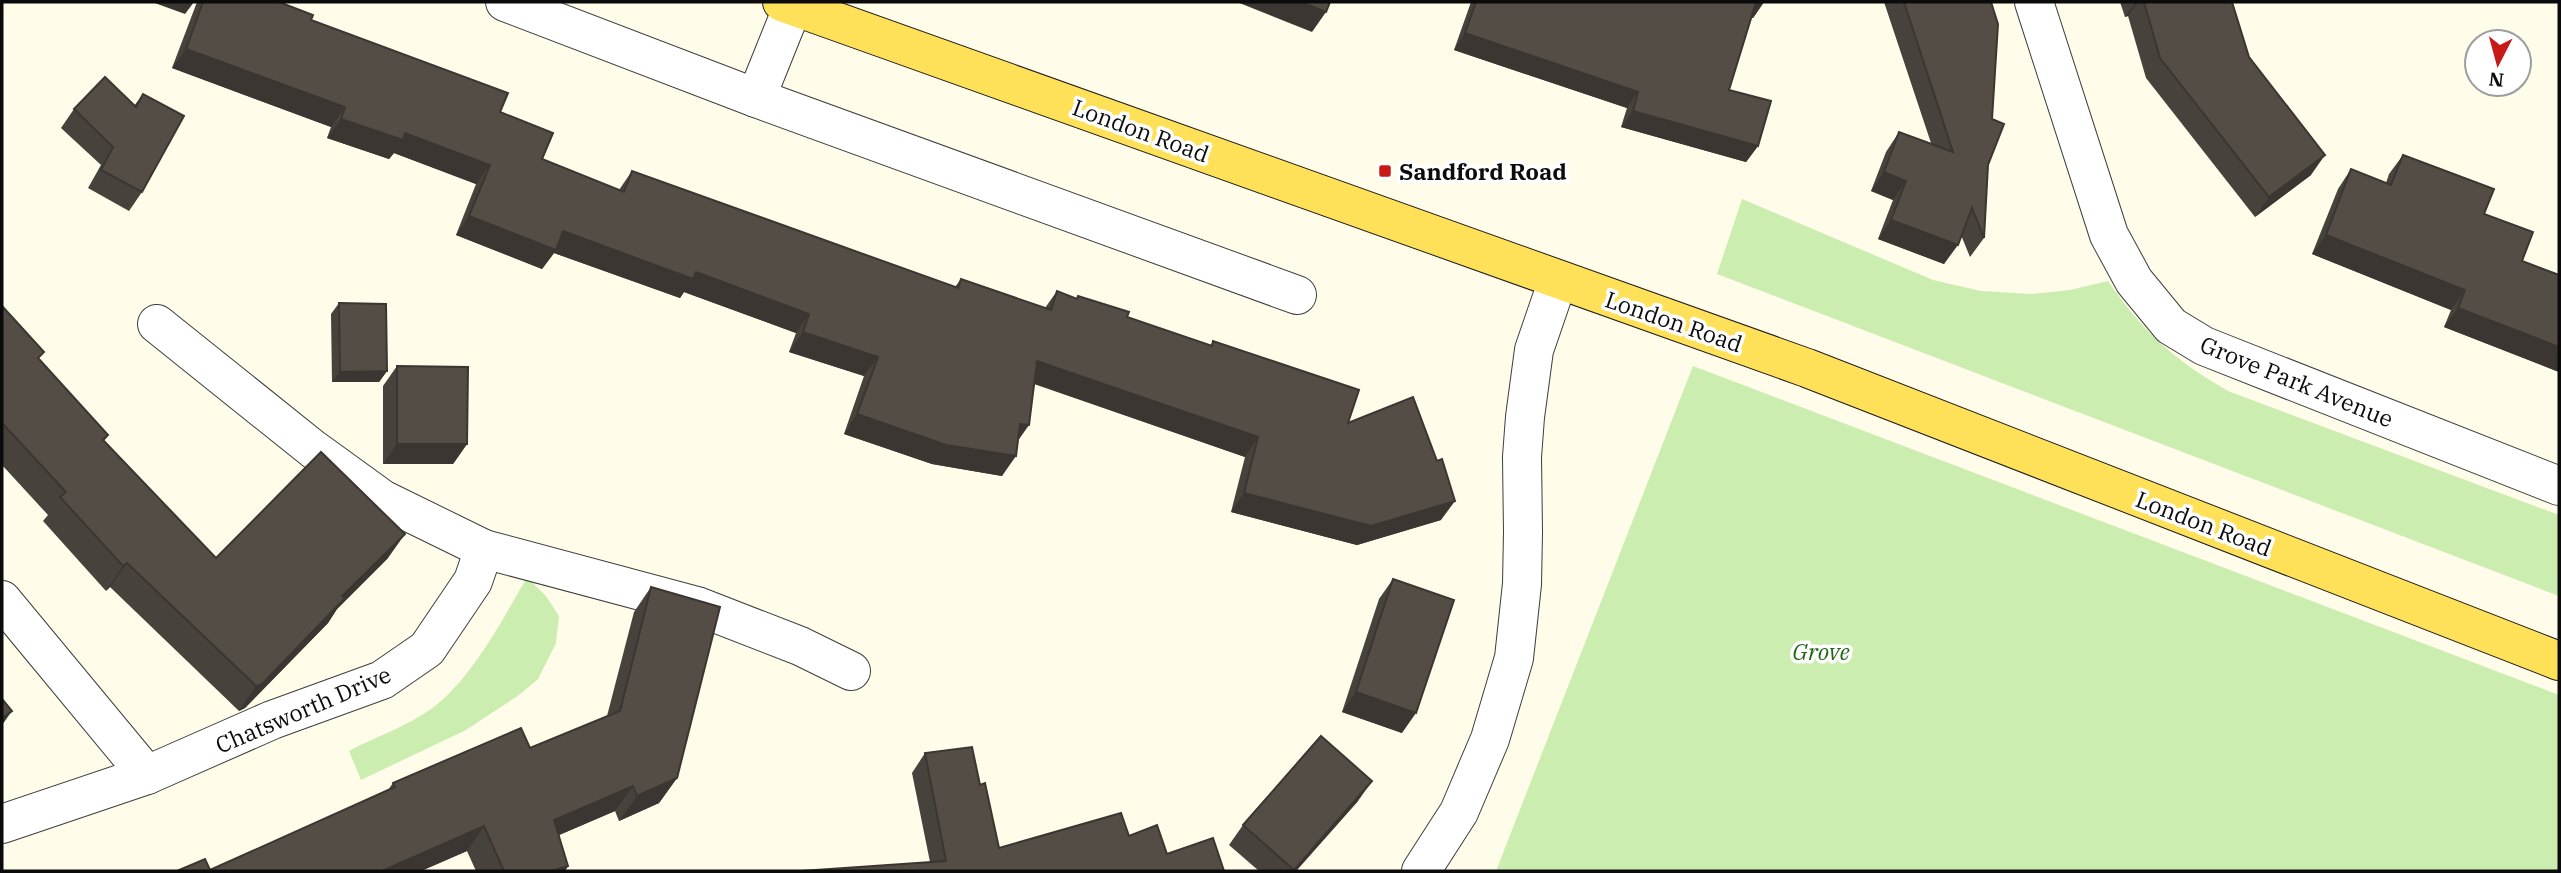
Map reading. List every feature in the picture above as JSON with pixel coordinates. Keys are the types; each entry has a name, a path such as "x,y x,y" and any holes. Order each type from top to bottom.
{"main road":[{"name":"London Road","path":"788,4 1807,368 2559,661"}],"street":[{"path":"506,2 755,98 1297,295"},
{"name":"Grove Park Avenue","path":"2034,2 2109,235 2134,281 2171,326 2204,346 2559,486"},
{"path":"755,98 788,4"},
{"path":"1421,871 1459,812 1490,739 1514,658 1522,584 1522,457 1525,417 1534,350 1558,280"},
{"path":"157,324 313,449 382,499 484,549 697,606 800,646 851,671"},
{"name":"Chatsworth Drive","path":"2,824 147,775 272,720 382,680 427,649 473,581 484,549"},
{"path":"2,600 147,775"}],"green space":[{"path":"1742,199 1933,280 1981,291 2031,294 2070,290 2108,281 2134,316 2161,344 2191,368 2228,391 2559,515 2559,596 1717,274"},
{"name":"Grove","path":"1693,366 2559,695 2559,871 1496,871"},
{"path":"527,577 546,596 559,616 556,643 538,679 466,730 361,780 349,751 412,721 446,697 473,666"}],"building":[{"path":"203,2 279,2 313,15 311,20 508,93 500,112 553,133 542,159 624,192 632,171 958,288 961,279 1051,310 1057,291 1129,312 1127,317 1212,346 1213,341 1359,390 1348,423 1413,397 1437,461 1442,459 1455,501 1371,526 1244,493 1258,437 1037,361 1029,425 1020,424 1016,456 946,445 857,414 878,357 803,332 809,314 696,272 693,279 563,231 556,250 469,216 490,165 405,133 403,140 341,119 345,107 186,49"},
{"path":"1301,2 1330,2 1326,12"},
{"path":"1476,2 1756,2 1729,90 1771,101 1758,146 1633,111 1638,92 1465,33"},
{"path":"1904,2 1991,2 1998,24 1992,119 2004,124 1988,165 1984,238 1972,208 1958,245 1891,220 1906,181 1884,172 1899,132 1953,152"},
{"path":"2144,2 2232,2 2249,57 2325,155 2269,197 2160,58"},
{"path":"105,77 136,107 143,94 184,116 142,192 101,170 113,147 74,109"},
{"path":"2403,155 2494,189 2484,214 2533,232 2522,261 2559,275 2559,347 2458,308 2465,290 2326,235 2351,169 2391,185"},
{"path":"339,303 386,304 387,371 340,372"},
{"path":"2,306 44,352 38,358 108,435 103,440 216,558 321,452 405,534 342,596 345,598 262,684 256,686 127,563 123,566 60,497 66,492 2,423"},
{"path":"397,366 468,367 467,444 397,444"},
{"path":"1393,579 1454,600 1416,713 1356,692"},
{"path":"651,587 720,607 677,778 637,796 633,786 554,820 568,866 552,871 504,871 484,826 382,871 177,871 205,859 210,870 395,787 393,783 521,728 530,748 620,711"},
{"path":"2,699 12,711 2,718"},
{"path":"1321,736 1372,781 1294,870 1243,825"},
{"path":"972,747 980,785 985,783 999,848 1121,813 1129,836 1157,825 1167,854 1213,838 1224,871 801,871 946,861 925,753"}],"place":[{"name":"Sandford Road","path":"1385,171"}]}
